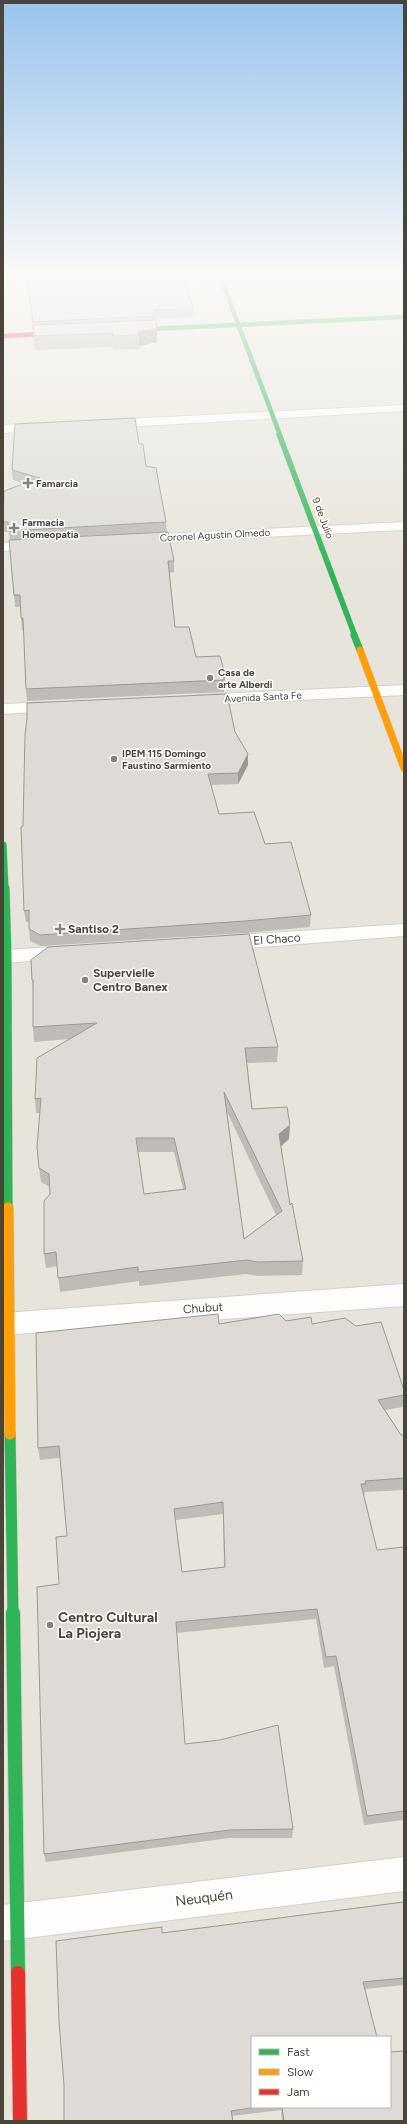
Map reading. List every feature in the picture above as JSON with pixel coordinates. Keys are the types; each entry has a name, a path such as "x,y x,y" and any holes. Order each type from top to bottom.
{"street":[{"name":"9 de Julio","path":"259,375 404,768"},
{"path":"90,425 404,408"},
{"path":"3,429 59,426"},
{"name":"Coronel Agustín Olmedo","path":"128,540 404,526"},
{"path":"3,547 50,544"},
{"name":"Avenida Santa Fe","path":"185,701 404,690"},
{"path":"3,709 74,706"},
{"path":"3,845 7,957 6,1324 10,1922 20,2121"},
{"name":"El Chaco","path":"205,944 404,930"},
{"path":"7,957 86,952"},
{"name":"Chubut","path":"6,1324 68,1318 404,1295"},
{"name":"Neuquén","path":"10,1922 404,1874"}],"shaded area":[{"path":"3,375 404,375 404,2121 3,2121"},
{"path":"9,375 247,375 259,410 12,421"}],"building":[{"path":"135,418 139,444 143,444 146,466 156,468 166,522 9,531 8,522 3,522 4,491 40,478 12,470 15,424"},
{"path":"168,532 174,561 168,561 175,627 189,627 196,657 220,656 225,674 223,674 224,680 26,689 23,618 21,618 20,595 14,595 9,540"},
{"path":"227,694 235,732 248,754 238,773 208,774 219,814 254,812 265,844 291,842 311,915 40,935 29,929 29,910 24,911 21,827 23,826 27,703"},
{"path":"249,934 278,1047 245,1048 252,1109 287,1107 290,1125 279,1134 290,1205 292,1203 303,1261 258,1262 247,1260 138,1272 138,1267 58,1278 56,1252 44,1254 44,1201 50,1194 49,1174 39,1168 37,1147 41,1098 35,1099 37,1058 97,1023 33,1027 33,980 31,960 48,947","holes":["224,1092 282,1211 244,1239","136,1138 174,1138 186,1189 144,1194"]},
{"path":"218,1314 219,1324 279,1314 286,1321 311,1317 312,1324 345,1318 356,1326 381,1322 404,1390 404,1395 378,1400 401,1435 404,1435 404,1478 365,1481 366,1484 361,1484 377,1550 404,1547 404,1811 367,1816 336,1656 326,1657 317,1609 176,1622 185,1744 220,1740 278,1725 293,1829 230,1830 44,1854 37,1587 59,1584 56,1537 67,1536 59,1446 38,1448 36,1333","holes":["223,1502 225,1567 182,1572 174,1509"]},
{"path":"404,1902 404,1978 363,1982 377,2036 251,2036 251,2108 231,2111 233,2121 64,2121 64,2085 59,2022 56,1941 162,1927 162,1933"},
{"path":"404,2051 404,2121 284,2121 282,2108 391,2108 391,2052"}],"traffic: fast":[{"path":"257,375 360,650"},
{"path":"3,845 7,957 8,1207"},
{"path":"10,1434 18,1973"}],"traffic: slow":[{"path":"360,650 404,768"},
{"path":"8,1207 10,1434"}],"traffic: jam":[{"path":"18,1973 20,2121"}],"place":[{"name":"Famarcia","path":"28,483"},
{"name":"Farmacia Homeopatia","path":"14,528"},
{"name":"Casa de arte Alberdi","path":"210,678"},
{"name":"IPEM 115 Domingo Faustino Sarmiento","path":"114,759"},
{"name":"Santiso 2","path":"60,929"},
{"name":"Supervielle Centro Banex","path":"85,980"},
{"name":"Centro Cultural La Piojera","path":"50,1625"}]}
